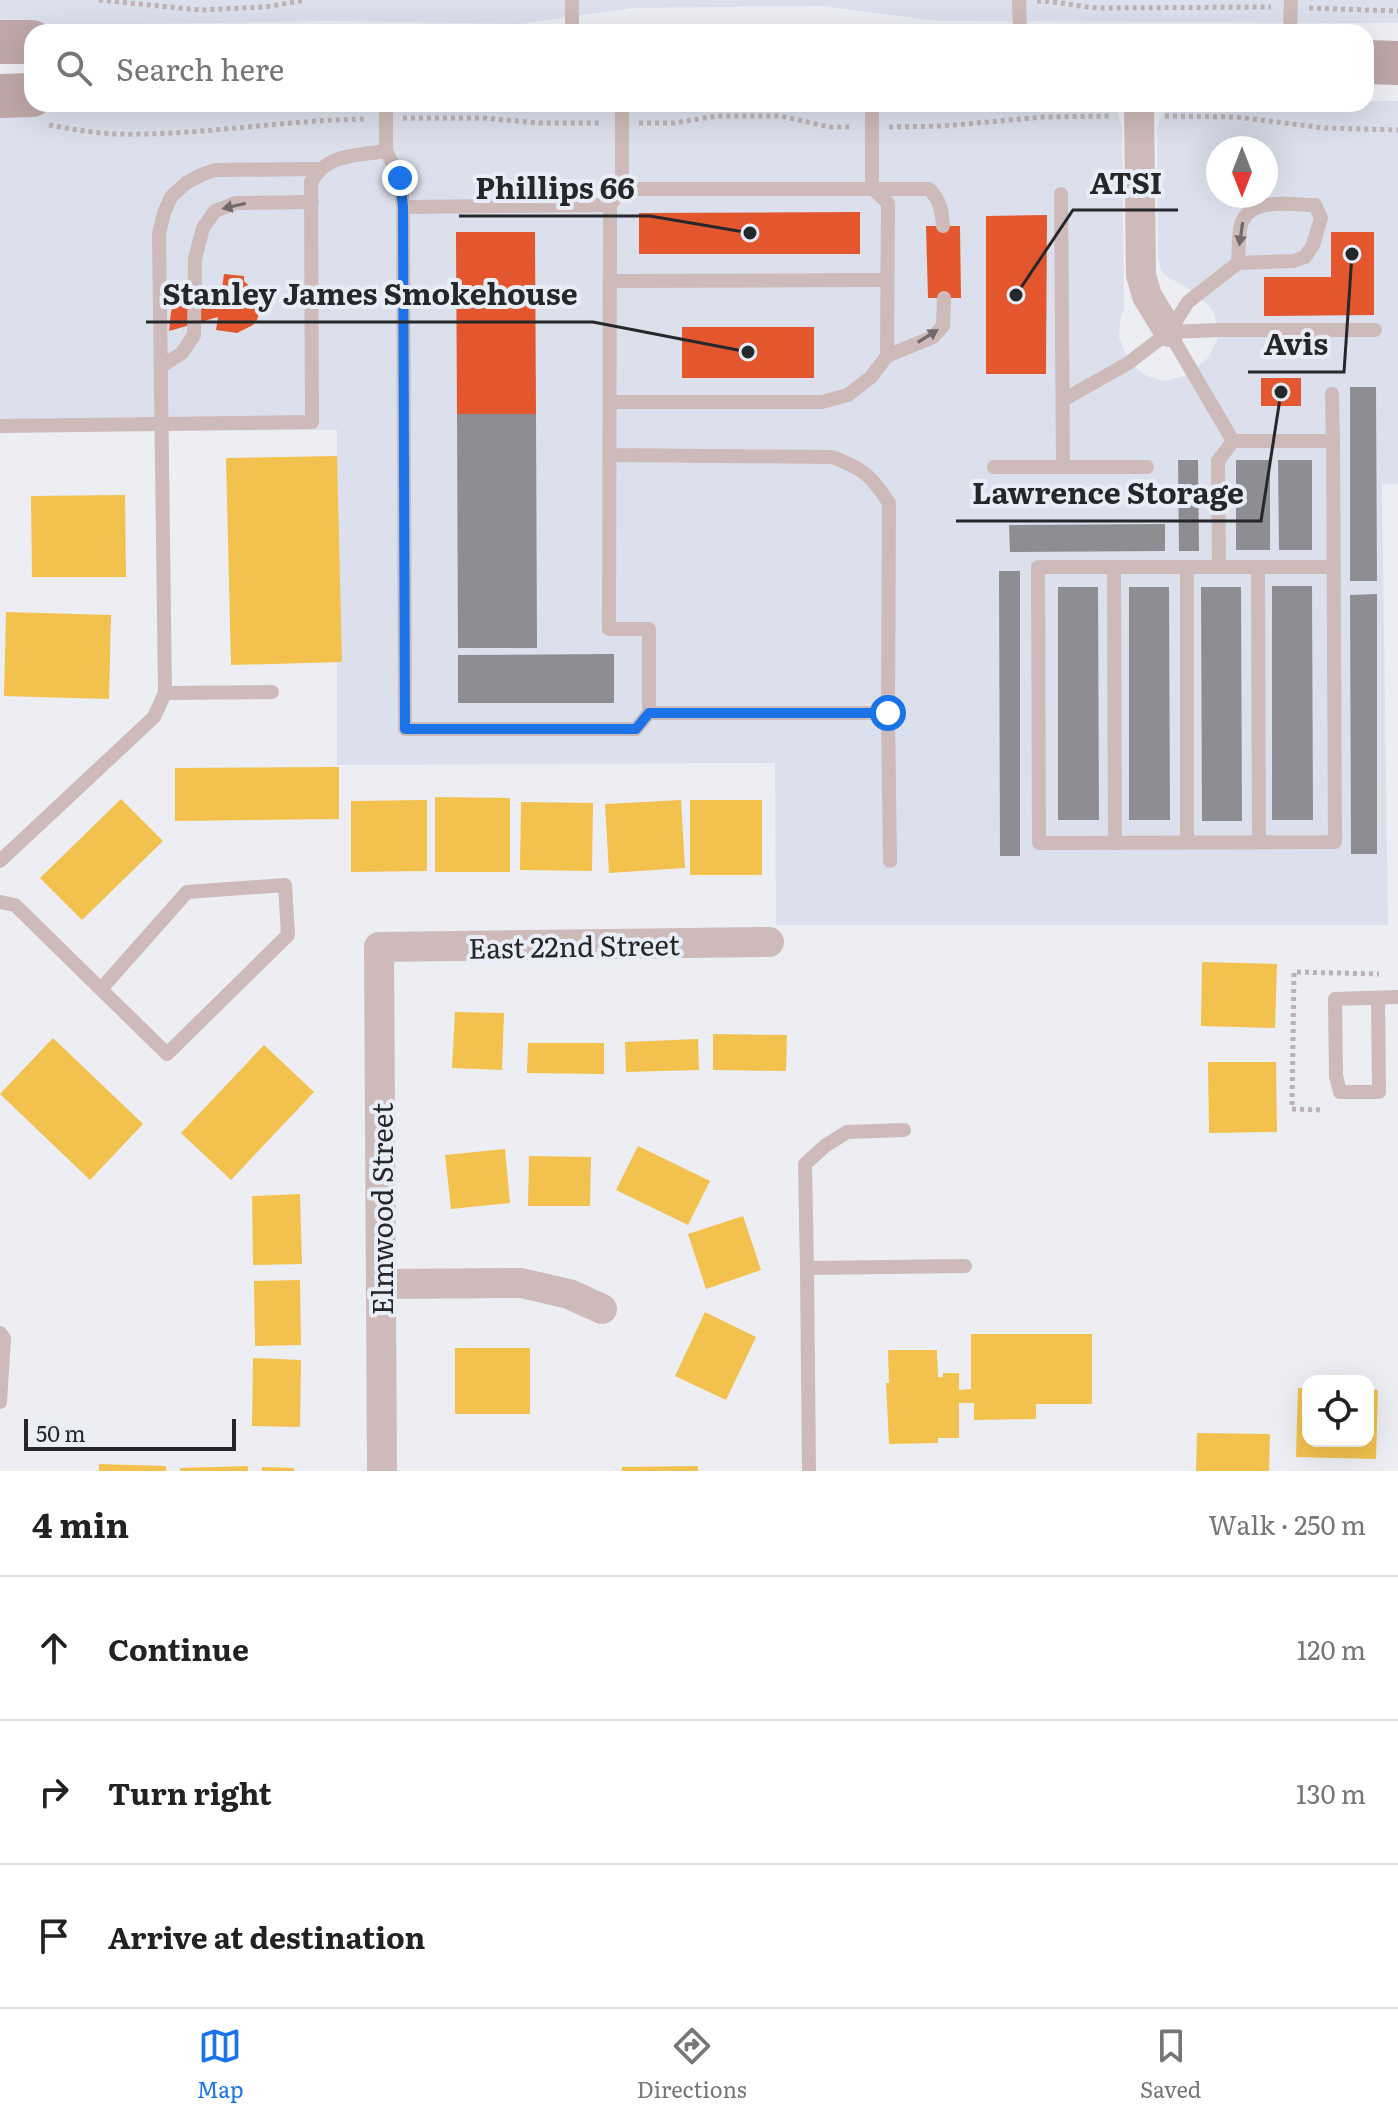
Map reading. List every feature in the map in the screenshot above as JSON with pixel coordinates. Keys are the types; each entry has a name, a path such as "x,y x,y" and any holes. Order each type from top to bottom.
{"main road":[{"path":"0,42 24,42"},
{"path":"1374,62 1398,63"},
{"path":"0,96 24,105"}],"street":[{"path":"1140,112 1141,275 1147,296 1169,332"},
{"name":"East 22nd Street","path":"379,947 769,942"},
{"name":"Elmwood Street","path":"379,947 382,1471"},
{"path":"381,1284 521,1283 569,1294 602,1309"}],"lane":[{"path":"572,0 572,24"},
{"path":"1019,1 1020,24"},
{"path":"1290,24 1291,4"},
{"path":"386,112 386,151 400,178 403,207 405,729 636,729 649,713 649,629 609,629 610,205 622,189 622,112"},
{"path":"872,112 872,188 888,203 887,356"},
{"path":"0,426 312,422 311,182 319,169 333,160 386,151"},
{"path":"0,861 154,717 165,693 159,234 171,197 186,183 215,170 319,169"},
{"path":"622,189 929,189 938,199 943,226"},
{"path":"1061,194 1063,467"},
{"path":"162,366 182,353 194,335 195,259 203,228 215,211 236,203 312,202"},
{"path":"403,207 610,205"},
{"path":"1063,400 1127,364 1169,332 1188,302 1238,263 1294,261 1305,257 1313,245 1321,218 1315,205 1260,205 1248,211 1241,224 1238,263"},
{"path":"610,281 887,280"},
{"path":"610,402 822,402 848,395 871,377 887,356 933,337 943,326 944,298"},
{"path":"1169,332 1375,330"},
{"path":"1169,332 1233,441"},
{"path":"1332,394 1335,842 1039,843 1038,567 1333,567"},
{"path":"1233,441 1333,441"},
{"path":"1219,567 1218,461 1233,441"},
{"path":"610,455 832,457 857,466 876,482 889,503 890,861"},
{"path":"994,467 1147,467"},
{"path":"1114,567 1115,843"},
{"path":"1187,567 1187,842"},
{"path":"1258,567 1259,842"},
{"path":"165,693 272,692"},
{"path":"649,713 888,713"},
{"path":"0,902 15,905 167,1054 288,935 285,885 187,892 101,989"},
{"path":"1378,998 1379,1092 1340,1092 1336,1076 1335,999 1398,997"},
{"path":"809,1471 805,1164 847,1132 904,1130"},
{"path":"807,1268 965,1266"},
{"path":"0,1333 4,1338 0,1402"}],"path":[{"path":"99,0 200,10 265,7 306,0"},
{"path":"1019,1 1057,1 1087,8 1291,4 1398,11"},
{"path":"44,112 118,134 209,132 354,119 382,112"},
{"path":"400,112 539,123 674,123 717,116 781,116 829,127 943,126 1140,112 1236,117 1325,128 1398,130"}],"shaded area":[{"path":"0,0 1398,0 1398,23 937,21 822,6 633,8 520,24 331,21 0,26"},
{"path":"1374,101 1398,101 1398,484 1382,484 1388,925 776,925 775,763 337,765 337,430 0,432 0,113 1117,112 1122,127 1124,309 1119,337 1125,353 1137,369 1164,381 1184,376 1207,359 1219,330 1209,306 1161,270 1158,257 1157,133 1164,112 1374,112"}],"building: Homes":[{"path":"337,456 342,662 231,665 226,458"},
{"path":"125,495 126,577 32,577 31,496"},
{"path":"6,612 111,615 109,699 4,696"},
{"path":"339,767 339,819 175,821 175,768"},
{"path":"435,797 510,798 510,872 435,872"},
{"path":"121,799 163,841 82,920 40,878"},
{"path":"427,800 427,871 351,872 351,801"},
{"path":"681,800 685,868 609,873 605,804"},
{"path":"690,800 762,800 762,875 690,875"},
{"path":"521,802 593,803 592,871 520,870"},
{"path":"1202,962 1277,964 1275,1028 1201,1026"},
{"path":"455,1012 504,1013 502,1070 452,1068"},
{"path":"713,1034 787,1035 786,1071 713,1070"},
{"path":"53,1038 143,1124 90,1180 0,1094"},
{"path":"698,1039 699,1070 626,1072 625,1042"},
{"path":"528,1043 604,1043 604,1074 527,1073"},
{"path":"264,1045 314,1092 231,1180 181,1133"},
{"path":"1208,1062 1276,1062 1277,1132 1209,1133"},
{"path":"638,1146 710,1181 688,1225 616,1190"},
{"path":"505,1149 510,1203 451,1209 445,1155"},
{"path":"529,1156 591,1157 590,1206 528,1206"},
{"path":"300,1194 302,1264 253,1265 252,1196"},
{"path":"743,1216 761,1270 706,1289 688,1234"},
{"path":"300,1280 301,1345 255,1346 254,1281"},
{"path":"705,1312 756,1337 726,1400 675,1376"},
{"path":"971,1334 1092,1334 1092,1404 1036,1404 1036,1419 974,1420 974,1403 959,1403 959,1438 938,1438 938,1443 889,1444 888,1350 937,1350 938,1377 943,1377 943,1373 959,1373 959,1390 971,1389"},
{"path":"455,1348 530,1348 530,1414 455,1414"},
{"path":"253,1358 301,1360 300,1427 252,1426"},
{"path":"1298,1388 1302,1388 1302,1447 1374,1447 1374,1390 1378,1390 1376,1459 1296,1457"},
{"path":"1197,1433 1270,1434 1269,1471 1196,1471"},
{"path":"99,1464 166,1466 166,1471 99,1471"},
{"path":"248,1466 248,1471 180,1471 180,1468"},
{"path":"698,1466 698,1471 622,1471 622,1467"},
{"path":"262,1467 294,1468 294,1471 262,1471"}],"building: Shops":[{"path":"860,212 860,254 639,254 639,213"},
{"path":"1047,215 1046,374 986,374 986,216"},
{"path":"926,226 960,226 961,298 928,298"},
{"path":"456,232 535,232 536,414 457,414"},
{"path":"1331,232 1374,232 1374,315 1264,316 1264,277 1331,277"},
{"path":"224,274 244,276 244,281 256,292 260,309 253,325 237,333 216,330 218,317 169,331 173,307 221,295"},
{"path":"682,327 814,327 814,378 682,378"},
{"path":"1261,378 1301,378 1301,406 1261,406"}],"building: Industry":[{"path":"1350,387 1376,387 1377,581 1350,581"},
{"path":"457,414 536,414 537,648 458,648"},
{"path":"1178,460 1198,460 1199,551 1179,551"},
{"path":"1236,460 1270,460 1270,550 1236,550"},
{"path":"1278,460 1312,460 1312,550 1279,550"},
{"path":"1165,524 1165,551 1010,552 1009,525"},
{"path":"999,571 1020,571 1020,856 1000,856"},
{"path":"1272,586 1312,586 1313,820 1272,820"},
{"path":"1058,587 1098,587 1099,820 1058,820"},
{"path":"1129,587 1169,587 1170,820 1129,820"},
{"path":"1201,587 1241,587 1242,821 1202,821"},
{"path":"1377,594 1377,854 1351,854 1350,595"},
{"path":"614,654 614,703 458,703 458,655"}],"place":[{"name":"Phillips 66","path":"750,233"},
{"name":"Avis","path":"1352,254"},
{"name":"ATSI","path":"1016,295"},
{"name":"Stanley James Smokehouse","path":"748,352"},
{"name":"Lawrence Storage","path":"1281,392"}],"route":[{"path":"400,178 403,207 405,729 636,729 649,713 888,713"}]}
